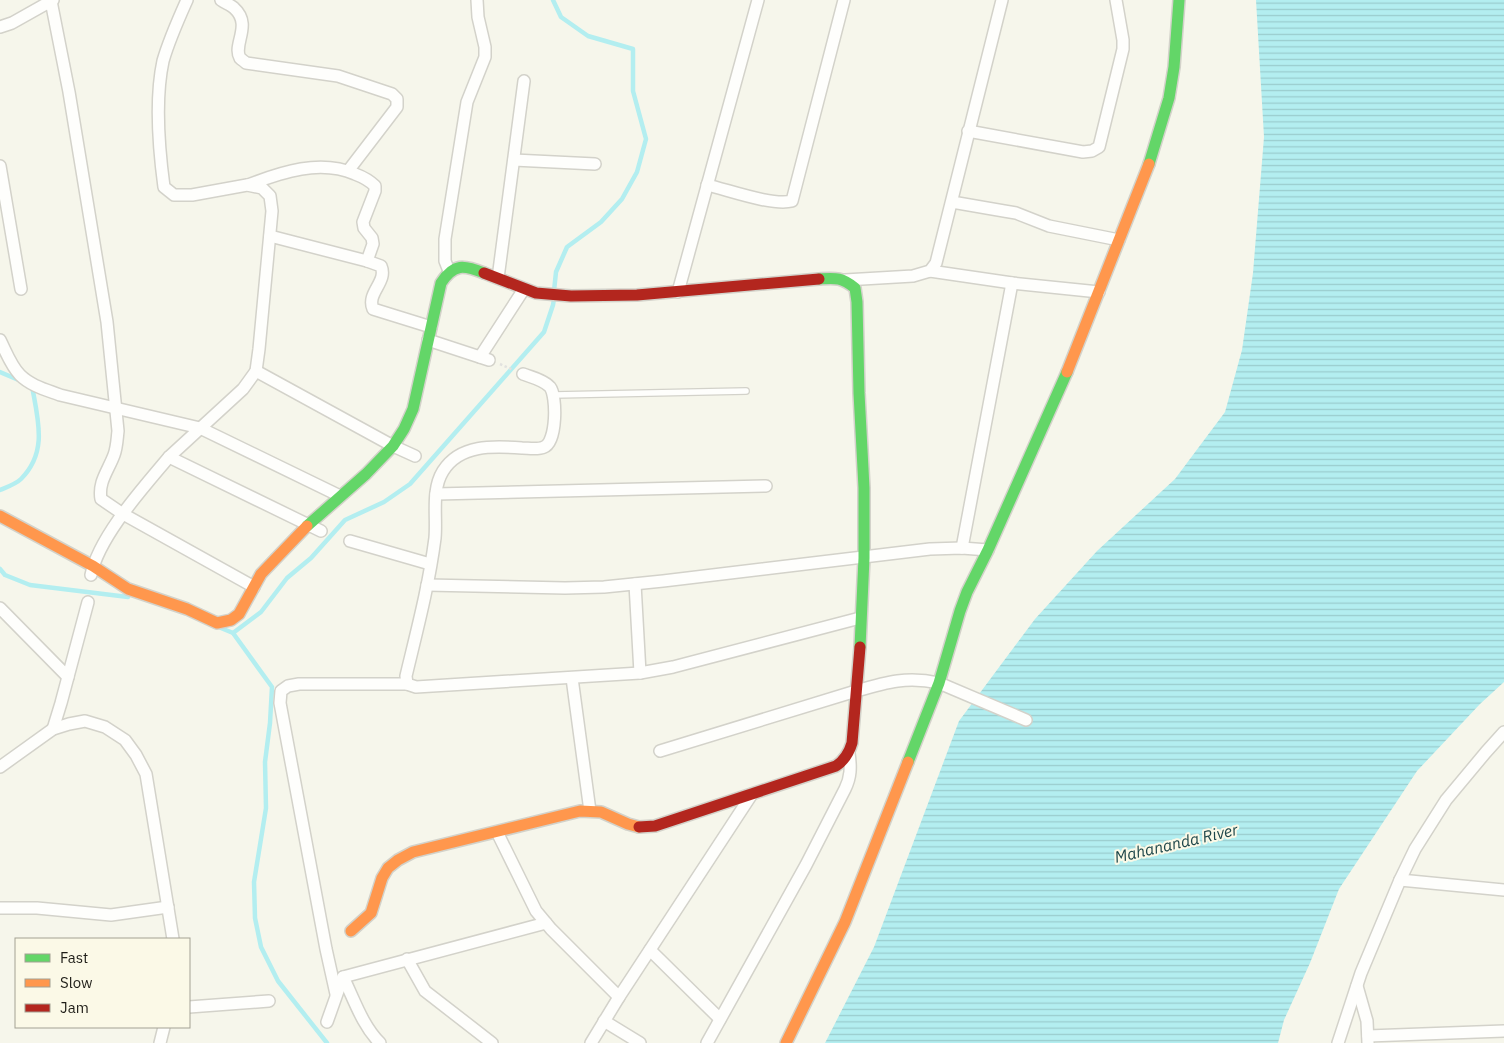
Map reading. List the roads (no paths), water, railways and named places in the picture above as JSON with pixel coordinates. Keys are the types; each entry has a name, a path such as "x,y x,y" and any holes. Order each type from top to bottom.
{"street":[{"path":"187,0 169,41 159,84 158,106 164,187 174,195 192,195 247,185 281,172 334,168 348,171 370,180 375,186 375,191 363,222 364,228 372,238 373,244 367,261"},
{"path":"221,0 234,8 241,16 243,28 239,50 240,57 246,63 338,76 392,94 397,99 397,107 348,171"},
{"path":"449,271 445,261 445,245 467,102 485,57 477,0"},
{"path":"678,292 758,0"},
{"path":"707,185 772,202 785,203 792,201 844,0"},
{"path":"930,271 936,263 940,252 968,131 1002,0"},
{"path":"968,131 1083,152 1092,151 1099,147 1123,49 1116,0"},
{"path":"786,1043 845,922 939,683 962,604 1072,361 1148,167 1169,98 1174,67 1179,0"},
{"path":"0,27 12,23 52,1 70,92 107,322 118,431 114,455 102,480 101,500 254,587"},
{"path":"498,278 524,81"},
{"path":"514,160 595,164"},
{"path":"0,166 21,289"},
{"path":"92,571 102,544 123,514 170,457 243,389 256,371 272,211 270,196 262,188 247,185"},
{"path":"952,202 1004,210 1049,226 1120,240"},
{"path":"270,236 381,266 383,277 372,297 371,304 373,309 431,327"},
{"path":"0,516 92,571 128,589 187,609 217,623 231,620 239,614 268,566 308,525 393,446 404,429 413,409 441,283 449,271 458,267 469,267 536,293 570,296 637,295 834,278 845,280 912,276 930,271 1012,283 1099,292"},
{"path":"351,931 371,913 383,874 389,866 413,852 580,811 590,810 604,813 629,825 642,828 655,826 836,766 845,761 852,743 856,690 864,558 864,488 855,288 845,280"},
{"path":"962,548 1012,283"},
{"path":"428,340 485,358 524,289"},
{"path":"0,340 21,376 40,388 60,395 200,428 340,496"},
{"path":"256,371 393,446 415,456"},
{"path":"407,684 406,676 435,538 436,494 439,471 449,462 473,449 484,447 544,447 551,441 554,432 554,395 549,386 523,374"},
{"path":"170,457 321,531"},
{"path":"436,494 766,486"},
{"path":"350,542 430,564"},
{"path":"426,585 604,587 930,549 962,548 988,550"},
{"path":"635,584 640,673"},
{"path":"53,729 88,602"},
{"path":"0,608 68,677"},
{"path":"336,994 280,703 281,692 288,686 299,684 407,684 416,687 640,673 673,667 860,618"},
{"path":"572,678 590,810"},
{"path":"660,750 856,690 910,679 939,683 1026,720"},
{"path":"0,767 53,729 68,724 85,721 105,726 125,740 146,774 173,938"},
{"path":"1338,1043 1361,973 1415,849 1446,800 1504,732"},
{"path":"707,1043 806,865 845,789 851,769 849,753"},
{"path":"591,1043 752,794"},
{"path":"498,832 536,911 619,997"},
{"path":"1400,880 1504,890"},
{"path":"0,908 37,908 111,915 168,907"},
{"path":"343,977 546,923"},
{"path":"650,950 720,1019"},
{"path":"407,959 422,987 429,995 492,1043"},
{"path":"327,1022 343,977"},
{"path":"343,977 366,1025 380,1043"},
{"path":"1357,986 1367,1021 1368,1040 1504,1031"},
{"path":"190,1008 269,1002"},
{"path":"604,1021 640,1043"},
{"path":"159,1042 164,1028"}],"lane":[{"path":"554,395 746,391"}],"water":[{"name":"Mahananda River","path":"1256,0 1504,0 1504,682 1480,704 1417,771 1339,889 1310,963 1284,1020 1278,1043 825,1043 874,947 959,721 1035,619 1097,551 1175,479 1225,412 1242,350 1253,273 1264,137"}],"waterway":[{"path":"553,0 561,17 588,36 633,49 633,91 646,139 637,172 622,199 601,222 567,247 556,272 554,291"},
{"path":"233,633 261,612 287,578 311,558 345,520 384,502 410,484 544,332 554,299"},
{"path":"0,372 21,381"},
{"path":"0,490 21,479 35,458 39,435 32,386"},
{"path":"0,569 5,575 30,585 128,597"},
{"path":"221,628 233,633 272,687 265,762 266,808 254,882 255,918 261,947 278,981 327,1043"}]}
